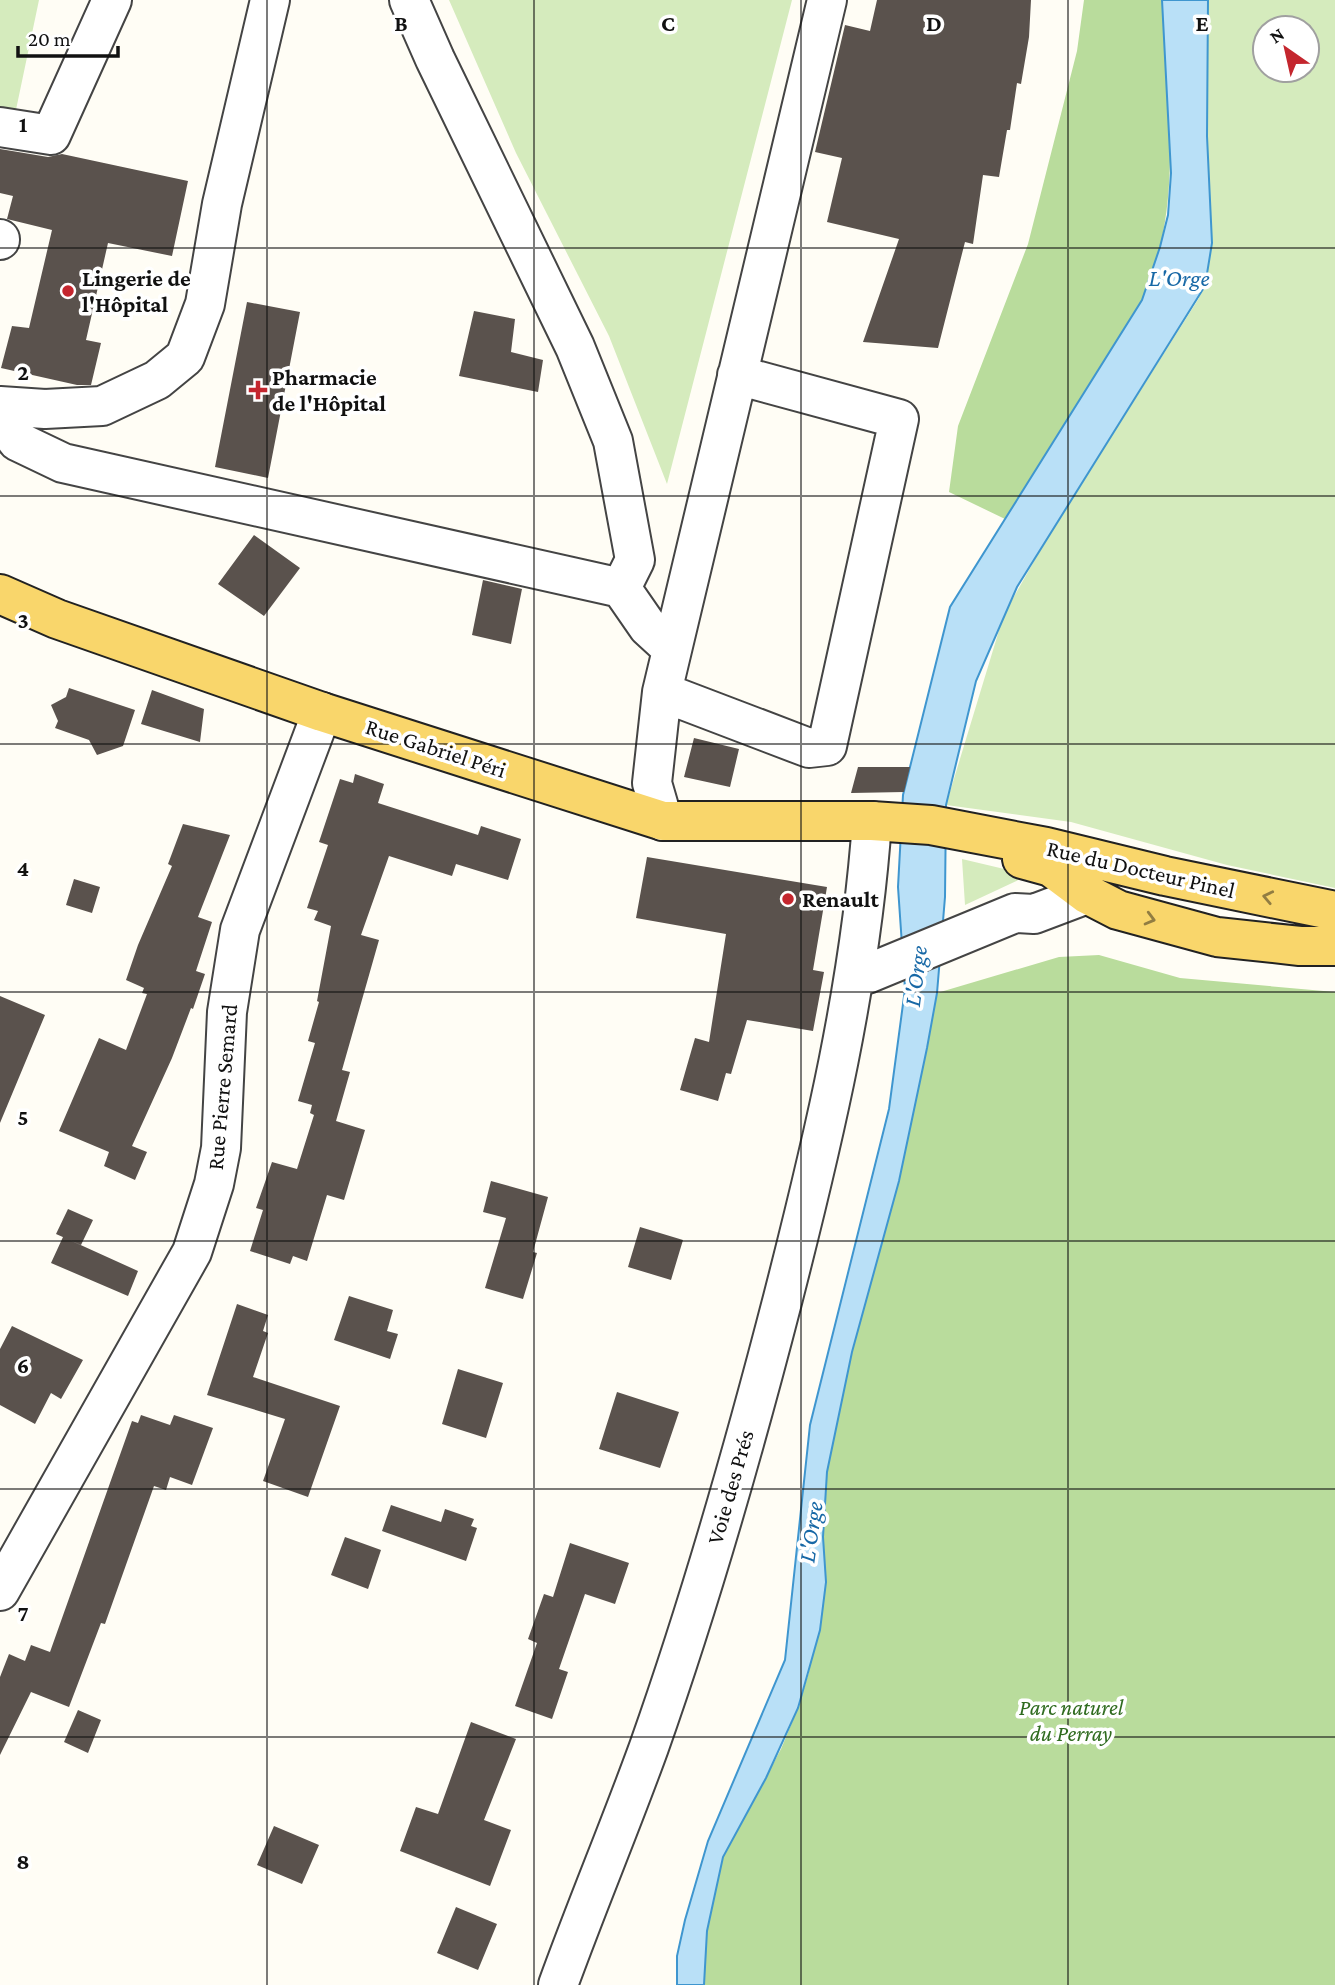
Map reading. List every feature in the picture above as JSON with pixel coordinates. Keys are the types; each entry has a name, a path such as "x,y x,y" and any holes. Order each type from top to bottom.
{"main road":[{"name":"Rue Gabriel Péri","path":"0,594 57,619 322,712 663,821 879,822"},
{"name":"Rue du Docteur Pinel","path":"879,822 960,830 1335,911"},
{"name":"Rue du Docteur Pinel","path":"960,830 1014,857 1051,867 1081,889 1118,910 1217,937 1300,946 1335,946"}],"street":[{"path":"0,127 51,135 112,0"},
{"path":"0,407 45,409 102,406 157,380 185,357 205,304 222,204 270,0"},
{"path":"409,0 575,347 613,442 635,560 621,588"},
{"path":"663,821 652,783 662,692 827,0"},
{"path":"662,692 809,748 827,746 899,419 737,375"},
{"path":"0,412 17,441 63,463 621,588 648,626 672,649"},
{"name":"Rue Pierre Semard","path":"0,1591 192,1252 204,1222 220,1147 227,1012 240,930 322,712"},
{"name":"Voie des Prés","path":"558,1985 648,1748 710,1558 766,1362 811,1191 861,974 879,822"},
{"path":"861,974 1002,918 1029,899 1081,889 1118,864"}],"green space":[{"path":"0,0 39,0 13,124 0,122"},
{"path":"449,0 792,0 667,484 609,336 516,153"},
{"path":"1084,0 1162,0 1170,155 1166,217 1160,247 1199,297 1053,528 1005,519 949,492 958,426 1028,244 1077,51"},
{"path":"1208,0 1335,0 1335,888 1227,865 1071,822 946,805 1004,614 1053,528 1199,298 1207,136"},
{"path":"962,859 1029,875 965,905"},
{"name":"Parc naturel du Perray","path":"1099,955 1180,978 1335,992 1335,1985 704,1985 707,1931 723,1857 781,1749 809,1672 827,1472 839,1407 899,1181 937,993 1059,957"}],"water":[{"name":"L'Orge","path":"1162,0 1208,0 1207,136 1212,243 1205,286 1017,587 976,681 946,805 945,897 937,993 927,1048 899,1181 852,1352 827,1472 823,1537 826,1582 820,1630 798,1708 766,1778 723,1857 707,1931 704,1985 677,1985 677,1956 708,1841 785,1660 810,1425 889,1109 905,989 898,887 903,795 950,607 1142,300 1160,247 1168,215 1171,173"}],"building":[{"path":"877,0 1031,0 1029,37 1021,84 1017,83 999,177 983,175 973,244 965,242 938,348 863,342 899,239 827,222 842,158 815,152 845,25 870,31"},
{"name":"Lingerie de l'Hôpital","path":"0,149 48,157 62,154 188,181 172,256 108,243 86,340 101,343 91,385 77,385 1,368 12,326 29,328 52,230 7,219 13,196 0,193"},
{"name":"Pharmacie de l'Hôpital","path":"247,302 300,312 268,478 215,467"},
{"path":"474,311 515,319 511,352 543,360 538,392 459,376"},
{"path":"254,535 300,568 264,616 218,584"},
{"path":"483,580 522,589 511,644 472,635"},
{"path":"69,688 135,710 123,746 97,755 89,740 55,728 58,721 51,705 66,697"},
{"path":"152,690 204,709 200,742 141,724"},
{"path":"694,738 739,749 730,787 684,777"},
{"path":"858,767 910,767 904,792 851,793"},
{"path":"355,774 384,784 378,803 478,835 481,826 521,839 508,880 456,864 452,876 389,856 361,935 379,940 342,1070 350,1072 336,1121 365,1130 344,1200 327,1195 307,1261 293,1256 290,1264 250,1251 263,1210 256,1208 272,1162 297,1169 314,1115 310,1113 312,1105 298,1101 315,1043 308,1041 319,1002 317,1001 331,926 314,920 318,911 307,908 328,845 319,842 340,779 353,783"},
{"path":"183,824 230,835 198,917 212,922 196,971 205,974 193,1009 191,1008 172,1058 132,1146 147,1152 135,1180 104,1166 109,1152 59,1131 99,1038 126,1050 147,994 142,993 144,988 126,980 172,866 168,864"},
{"path":"647,857 827,887 813,970 824,972 813,1031 747,1020 731,1074 726,1073 718,1101 680,1090 695,1038 709,1042 726,934 636,918"},
{"path":"74,879 100,887 92,913 66,905"},
{"path":"0,996 45,1015 0,1123"},
{"path":"491,1181 548,1197 533,1252 537,1253 523,1299 485,1288 506,1218 483,1212"},
{"path":"68,1209 93,1220 81,1245 56,1234"},
{"path":"640,1227 683,1240 671,1280 628,1267"},
{"path":"63,1237 138,1271 128,1296 51,1263"},
{"path":"349,1296 393,1310 387,1331 398,1334 390,1359 334,1340"},
{"path":"237,1304 268,1315 263,1331 268,1333 253,1377 340,1406 308,1497 263,1481 285,1419 207,1395"},
{"path":"12,1326 83,1360 61,1399 51,1393 35,1424 0,1405 0,1349"},
{"path":"458,1369 503,1383 486,1438 442,1424"},
{"path":"617,1392 679,1412 660,1468 599,1449"},
{"path":"141,1415 170,1425 174,1415 213,1428 192,1485 170,1477 166,1490 154,1486 105,1624 101,1623 69,1707 31,1692 0,1755 0,1677 9,1654 25,1661 31,1645 50,1652 132,1421 138,1423"},
{"path":"391,1505 441,1522 445,1509 474,1519 471,1526 477,1528 466,1561 382,1531"},
{"path":"345,1537 381,1550 368,1589 331,1575"},
{"path":"570,1543 629,1563 615,1604 585,1594 559,1669 568,1672 552,1719 515,1706 537,1643 528,1639 544,1594 553,1597"},
{"path":"78,1710 101,1720 88,1753 64,1742"},
{"path":"471,1722 516,1739 484,1820 511,1830 490,1886 400,1851 416,1807 438,1814"},
{"path":"274,1826 319,1845 302,1884 257,1865"},
{"path":"456,1907 497,1924 478,1970 437,1953"}],"place":[{"name":"Lingerie de l'Hôpital","path":"68,291"},
{"name":"Pharmacie de l'Hôpital","path":"258,390"},
{"name":"Renault","path":"788,899"}]}
